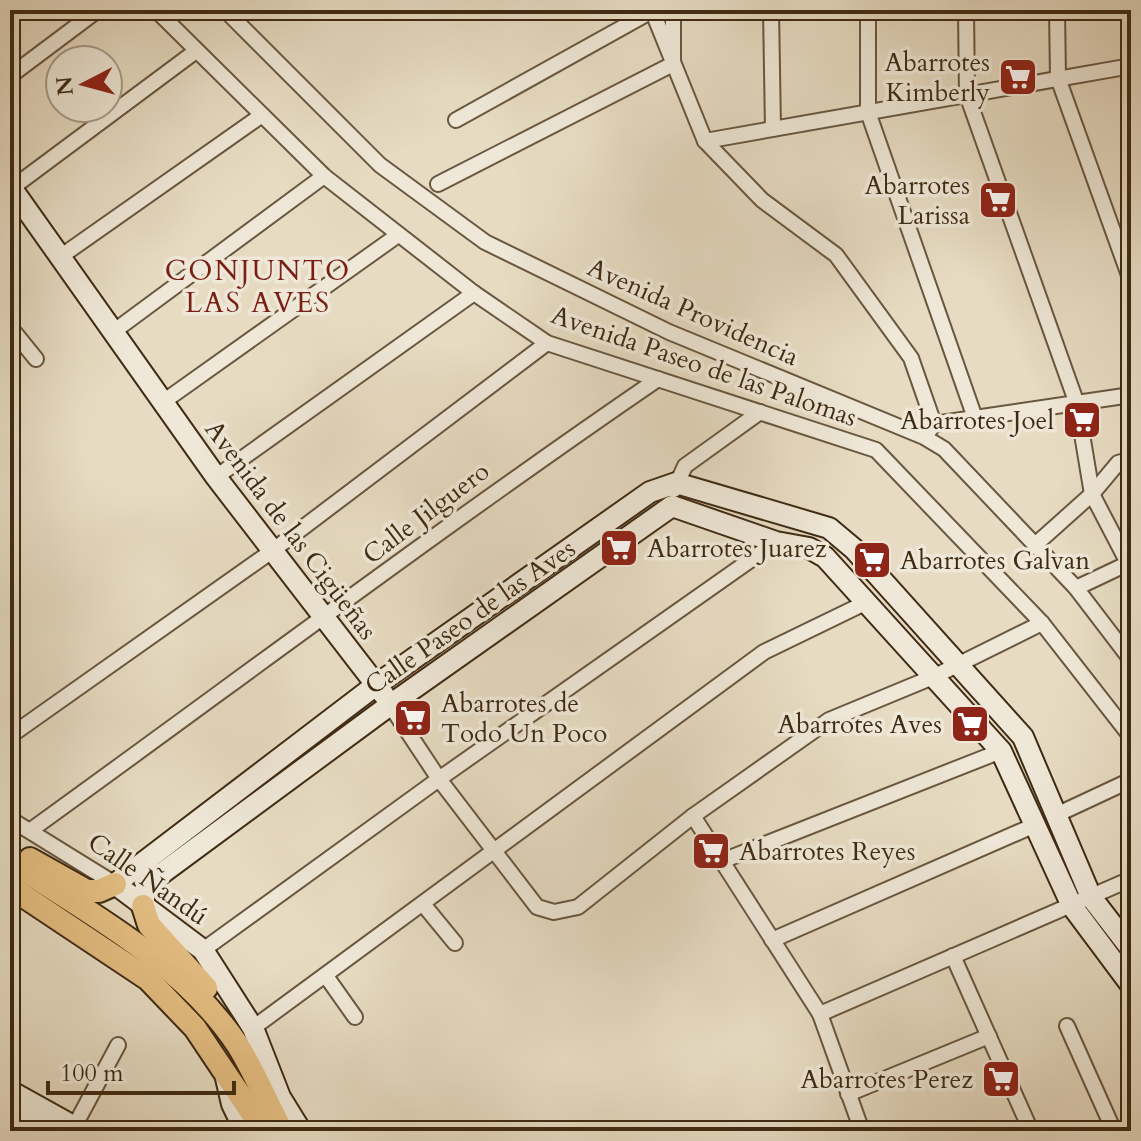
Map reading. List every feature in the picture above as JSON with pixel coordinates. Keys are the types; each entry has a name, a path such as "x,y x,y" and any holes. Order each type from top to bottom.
{"main road":[{"path":"10,854 33,859 87,891 99,891 115,884"},
{"path":"10,861 149,952 200,1000 237,1044"},
{"path":"10,887 148,979 195,1028 264,1131"},
{"path":"143,906 149,925 220,1002 237,1044 282,1131"}],"street":[{"path":"10,76 98,10"},
{"name":"Avenida Paseo de las Palomas","path":"156,10 324,176 474,293 547,343 876,450 1042,623 1131,737"},
{"name":"Avenida Providencia","path":"225,10 380,165 485,242 669,332 924,437 944,449 1076,588 1131,660"},
{"path":"673,10 673,64"},
{"path":"771,10 773,129"},
{"path":"868,10 868,112 975,418"},
{"path":"966,10 967,95 1077,404 1092,494 1129,562 1076,588"},
{"path":"1057,10 1058,78 1131,281"},
{"path":"456,120 652,11 705,141 762,200 836,255 911,358 934,424"},
{"path":"11,187 196,51"},
{"path":"438,184 673,64"},
{"path":"705,141 1131,66"},
{"path":"60,257 262,115"},
{"path":"113,332 324,176"},
{"name":"Avenida de las Cigüeñas","path":"11,187 216,477 376,685 439,779 537,907 554,912 578,907 693,816"},
{"path":"163,402 398,235"},
{"path":"216,477 474,293"},
{"path":"12,333 36,359"},
{"path":"10,736 272,551 547,343"},
{"name":"Calle Jilguero","path":"31,830 505,484 658,379"},
{"path":"924,437 934,424 1131,395"},
{"name":"Calle Paseo de las Aves","path":"115,884 376,685 650,492 676,483 685,466 760,412"},
{"path":"1035,545 1092,494 1118,463 1131,459"},
{"path":"1131,949 1091,897 1023,737 854,549 829,528 676,483 672,506 776,542 809,548 825,557 867,602 1001,751 1072,906 1131,985"},
{"name":"Calle Paseo de las Aves","path":"143,906 146,885 390,705 672,506"},
{"path":"203,950 439,779 776,542"},
{"path":"253,1028 764,652 867,602"},
{"path":"862,1131 820,1014 693,816 829,720 933,677 1042,623"},
{"path":"722,861 1001,751"},
{"path":"1056,815 1131,780"},
{"name":"Calle Ñandú","path":"10,819 115,884 203,950 253,1028 280,1097 301,1131"},
{"path":"772,940 1035,825"},
{"path":"820,1014 1131,879"},
{"path":"423,904 455,943"},
{"path":"953,956 1031,1131"},
{"path":"326,976 355,1017"},
{"path":"1067,1026 1114,1131"},
{"path":"848,1094 989,1036"},
{"path":"10,1109 42,1124 76,1130 118,1045"},
{"path":"223,1066 232,1104 245,1131"},
{"path":"10,1091 42,1124"}],"place":[{"name":"Abarrotes Kimberly","path":"1018,77"},
{"name":"Abarrotes Larissa","path":"998,200"},
{"name":"Abarrotes Joel","path":"1082,420"},
{"name":"Abarrotes Juarez","path":"619,548"},
{"name":"Abarrotes Galvan","path":"872,560"},
{"name":"Abarrotes de Todo Un Poco","path":"413,718"},
{"name":"Abarrotes Aves","path":"970,724"},
{"name":"Abarrotes Reyes","path":"711,851"},
{"name":"Abarrotes Perez","path":"1001,1079"}],"district":[{"name":"CONJUNTO LAS AVES","path":"258,287"}]}
